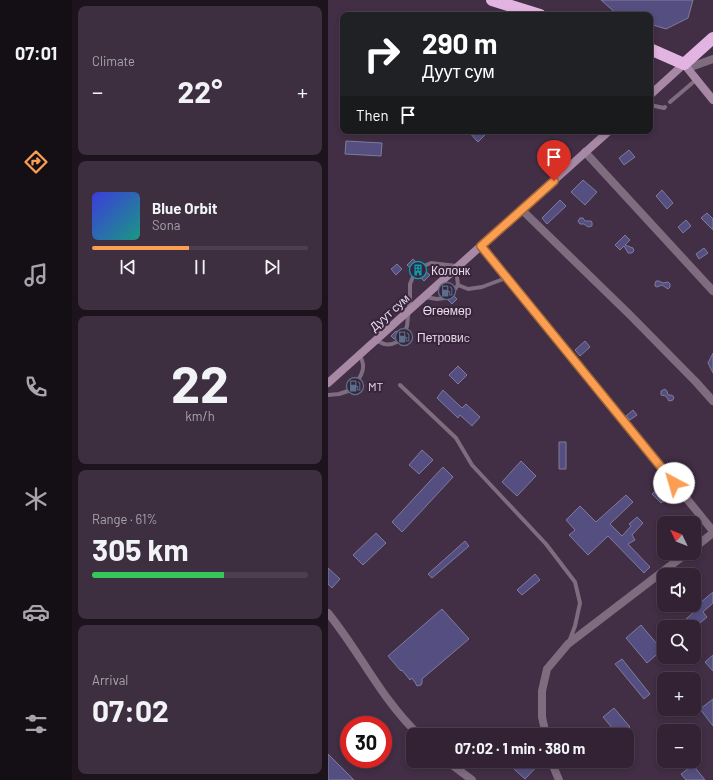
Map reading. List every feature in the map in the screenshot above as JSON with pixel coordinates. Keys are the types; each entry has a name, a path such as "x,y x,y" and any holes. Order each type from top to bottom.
{"highway":[{"path":"492,0 530,12"},
{"path":"653,50 686,66 713,38"}],"main road":[{"path":"653,93 686,66 713,100"},
{"name":"Дуут сум","path":"328,383 606,134"}],"street":[{"path":"686,66 713,59"},
{"path":"586,152 713,292"},
{"path":"522,210 629,314 713,401"},
{"path":"481,246 713,532 701,542"},
{"path":"544,728 542,717 542,692 547,669 568,644 678,560"},
{"path":"328,613 380,690 392,706 412,728"},
{"path":"456,768 472,780"},
{"path":"554,768 558,780"}],"lane":[{"path":"670,102 697,79"},
{"path":"653,106 664,108 666,107"},
{"path":"421,267 430,263 458,267 458,285 452,293"},
{"path":"402,337 407,326 410,284 415,272"},
{"path":"458,285 468,289 482,287 506,278"},
{"path":"425,296 437,299 446,298"},
{"path":"376,340 391,345 397,342"},
{"path":"353,386 359,379 362,372 363,365 360,354"},
{"path":"400,385 456,438 472,465 546,544 575,582 580,603 575,626 568,644"},
{"path":"328,395 348,391"}],"building":[{"path":"601,0 693,0 688,18 666,29 653,25 653,12 615,12"},
{"path":"471,134 486,134 478,142"},
{"path":"346,141 382,143 381,156 345,154"},
{"path":"629,150 635,157 624,165 619,158"},
{"path":"583,180 597,192 585,205 571,192"},
{"path":"662,190 673,203 667,209 656,196"},
{"path":"560,200 566,206 547,224 542,218"},
{"path":"707,213 713,219 713,230 701,218"},
{"path":"580,218 583,218 585,221 591,221 592,226 588,227 584,224 580,224 578,221"},
{"path":"686,220 691,226 683,233 678,227"},
{"path":"625,235 630,240 625,245 633,248 634,251 632,253 628,253 624,246 620,250 615,245"},
{"path":"704,248 708,253 699,259 696,254"},
{"name":"Колонк","path":"413,259 419,265 419,269 424,270 430,275 424,281 418,275 418,270 412,270 407,265"},
{"path":"397,264 402,269 396,275 391,269"},
{"path":"656,281 663,283 668,282 670,287 668,289 662,285 657,287 655,286"},
{"path":"446,288 449,291 450,296 454,296 457,299 452,304 448,300 448,296 442,295 441,293"},
{"path":"396,331 400,334 400,340 405,339 407,341 402,346 399,339 394,339 391,336"},
{"path":"585,341 590,347 580,356 575,350"},
{"path":"713,353 713,373 708,363"},
{"path":"458,366 467,375 458,384 449,375"},
{"path":"665,389 668,395 674,397 673,400 669,401 666,396 661,395 661,391"},
{"path":"443,390 462,408 466,404 480,417 472,426 460,415 458,418 437,398"},
{"path":"633,410 637,415 630,420 626,416"},
{"path":"559,442 566,442 566,469 559,469"},
{"path":"422,450 433,460 419,474 409,465"},
{"path":"521,461 536,476 517,496 502,482"},
{"path":"443,467 453,477 402,532 392,522"},
{"path":"656,490 665,500 661,503 652,494"},
{"path":"626,495 633,502 610,524 622,536 631,526 629,524 637,517 643,523 632,535 635,540 628,544 650,567 644,573 608,536 588,555 569,535 575,530 566,520 580,506 596,522"},
{"path":"376,533 386,543 363,565 353,555"},
{"path":"465,541 469,546 432,578 428,574"},
{"path":"328,568 340,579 332,588 328,584"},
{"path":"535,574 540,580 522,595 517,590"},
{"path":"713,592 713,603 703,612 707,617 701,622 701,620 687,620 686,619 694,612 701,612 701,602"},
{"path":"442,609 469,639 422,679 421,685 417,686 412,678 410,680 388,656"},
{"path":"641,625 657,644 657,654 647,663 626,638"},
{"path":"713,655 713,671 705,662"},
{"path":"622,659 650,694 644,699 615,664"},
{"path":"713,699 713,726 701,710 701,708"},
{"path":"614,708 630,727 612,728 603,717"},
{"path":"328,754 340,766 340,768 342,768 354,780 328,780"},
{"path":"515,768 535,768 525,779 514,769"},
{"path":"689,768 695,768 705,780 686,780 681,774"}],"place":[{"name":"Колонк","path":"418,270"},
{"name":"Өгөөмөр","path":"447,291"},
{"name":"Петровиc","path":"404,337"},
{"name":"MT","path":"355,386"}],"route":[{"path":"554,181 481,246 674,483"}]}
